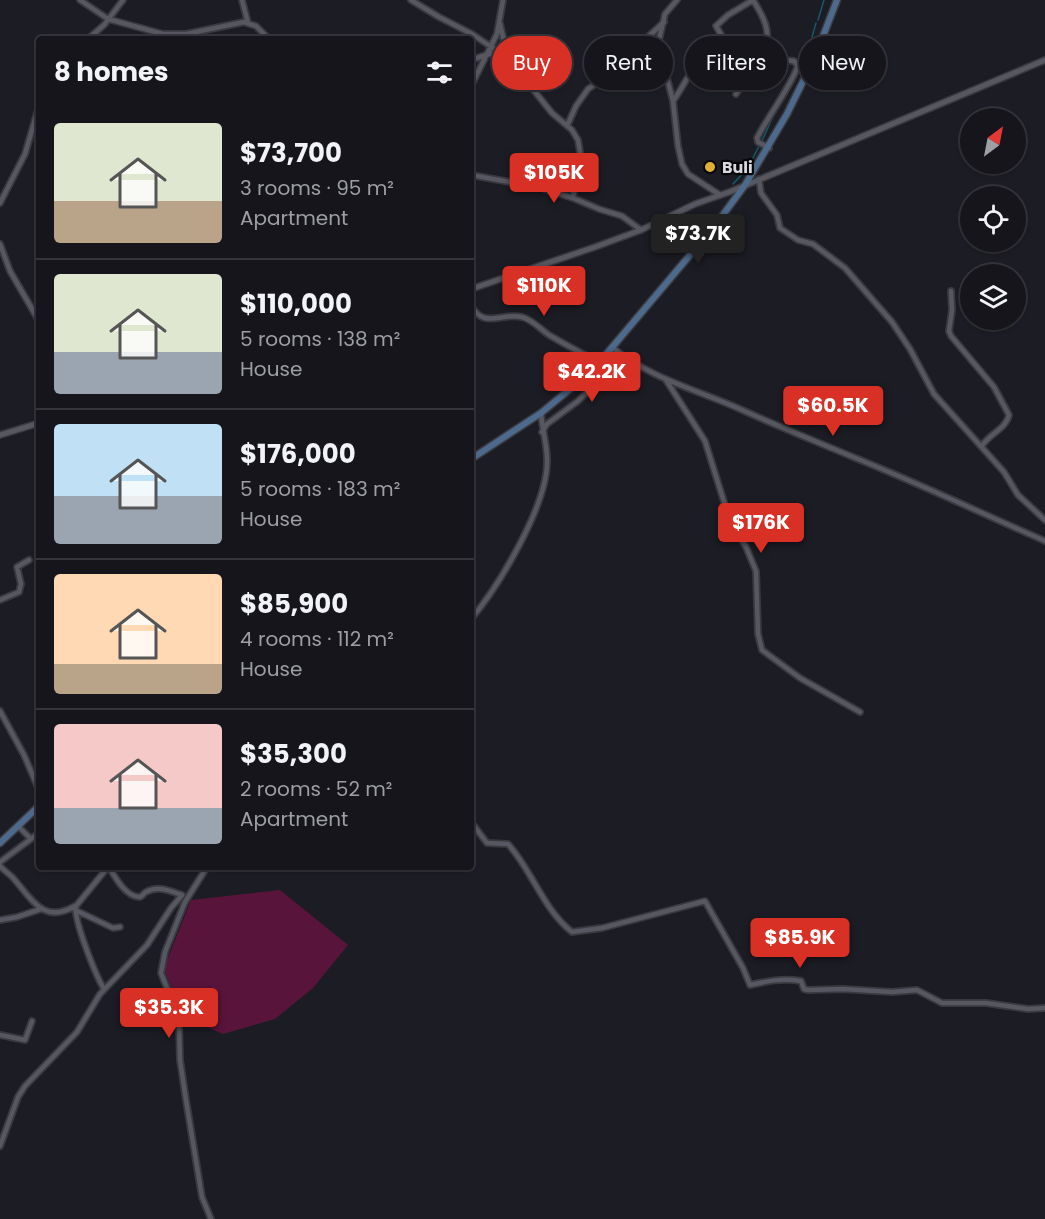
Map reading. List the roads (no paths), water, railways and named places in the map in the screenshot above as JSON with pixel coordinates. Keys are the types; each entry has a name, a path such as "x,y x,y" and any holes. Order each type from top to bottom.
{"main road":[{"path":"474,457 568,393 600,363 745,185 769,148 807,76 837,0"},
{"path":"0,843 36,809"}],"street":[{"path":"80,0 108,20 153,32 173,35 248,23 266,36"},
{"path":"91,36 108,20 123,0"},
{"path":"242,0 248,23"},
{"path":"411,0 473,36"},
{"path":"496,36 503,0"},
{"path":"677,0 665,14 658,50 673,101 678,146 688,174 720,195"},
{"path":"673,101 683,89 686,79 713,52 723,38 716,26 722,20 753,0 764,17 767,36"},
{"path":"834,8 842,0"},
{"path":"567,126 576,106 588,89 624,64 633,51 664,22"},
{"path":"500,24 503,36"},
{"path":"474,37 492,47 474,81"},
{"path":"474,59 492,54"},
{"path":"787,60 794,61 798,66 787,88"},
{"path":"474,288 641,230 696,204 1045,60"},
{"path":"533,90 552,114 576,134 580,152 573,198"},
{"path":"736,94 739,90"},
{"path":"769,148 758,142 757,138 786,90"},
{"path":"0,203 25,154 36,116"},
{"path":"474,174 538,187 573,198 622,216 641,230"},
{"path":"759,179 762,195 777,215 780,228 798,240 813,244 845,268 892,322 910,349 934,394 1004,472 1018,495 1045,520"},
{"path":"0,244 10,272 36,316"},
{"path":"951,291 952,310 949,331 951,336 994,387 1009,415 1006,422 981,446"},
{"path":"474,310 485,319 511,316 527,318 546,334 600,363"},
{"path":"613,348 634,365 666,380 711,396 1045,541"},
{"path":"542,432 547,424 578,400 613,367 621,364 634,365"},
{"path":"666,380 705,441 730,521 756,571 760,646 800,678 860,711"},
{"path":"474,615 500,579 530,523 541,495 547,459 541,413"},
{"path":"0,435 36,424"},
{"path":"0,600 19,592 21,584 17,567 29,560"},
{"path":"0,711 36,783"},
{"path":"18,826 31,839"},
{"path":"474,826 487,843 491,845 508,844 550,909 572,932 602,928 705,901 743,968 750,985 773,979 789,979 801,981 804,989 807,990 917,990 942,1003 986,1003 1028,1009 1045,1008"},
{"path":"36,835 0,864 41,909 53,914 75,908 101,870"},
{"path":"111,870 120,884 137,896 141,897 149,891 162,888 185,896"},
{"path":"0,1146 18,1096 25,1086 77,1032 104,989 143,950 171,908 185,896 205,870"},
{"path":"185,896 165,952 161,973 179,1024 180,1060 186,1101 202,1197 211,1219"},
{"path":"75,908 113,928 120,927"},
{"path":"75,908 80,933 104,989"},
{"path":"0,920 41,909"},
{"path":"0,1035 25,1040 32,1021"}],"waterway":[{"path":"818,20 824,0"},
{"path":"812,36 816,23"},
{"path":"797,75 799,70"},
{"path":"762,141 775,112"},
{"path":"749,166 759,146"},
{"path":"733,184 745,171"}],"place":[{"name":"Buli","path":"710,167"}]}
